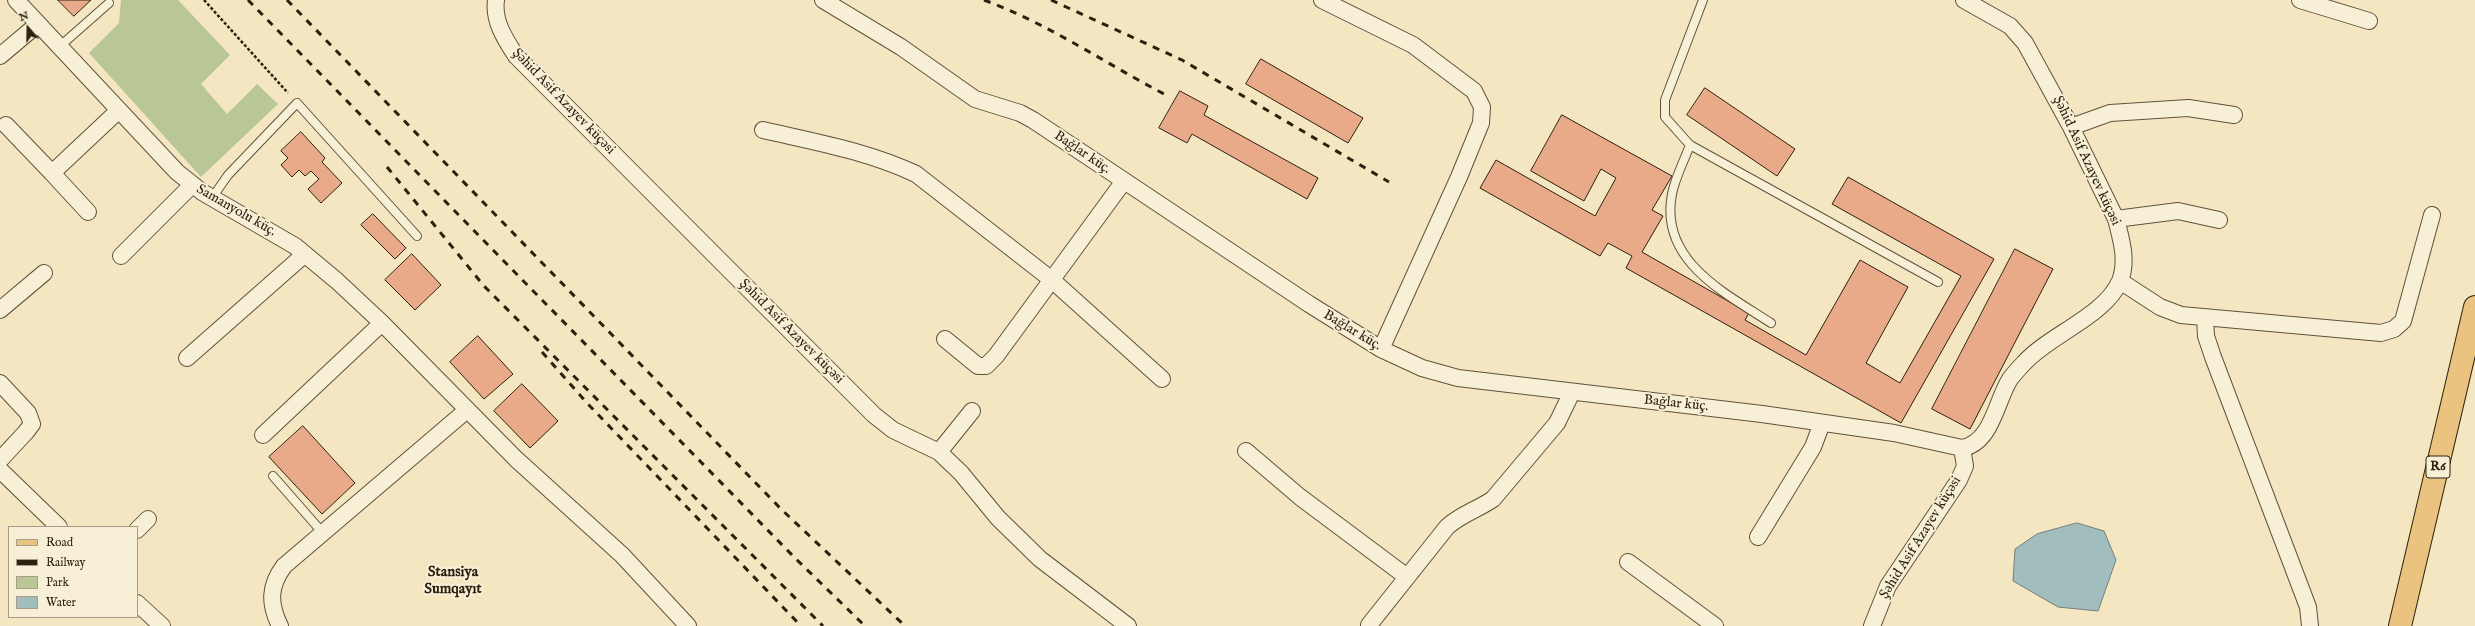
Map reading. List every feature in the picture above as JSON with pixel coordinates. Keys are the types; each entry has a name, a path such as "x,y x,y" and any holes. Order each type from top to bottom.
{"main road":[{"name":"R6","path":"2400,626 2475,307"}],"street":[{"name":"Samanyolu küç.","path":"16,0 118,111 192,185 282,238 304,254 382,323 516,459 622,555 688,626"},
{"name":"Şəhid Asif Azayev küçəsi","path":"496,0 497,18 503,35 516,56 874,415 893,430 939,452 961,473 998,518 1040,559 1128,626"},
{"name":"Bağlar küç.","path":"823,0 901,47 975,99 1020,113 1033,120 1309,304 1381,349 1422,368 1458,378 1762,414 1894,433 1962,448"},
{"path":"1322,0 1413,45 1474,91 1482,107 1481,122 1459,177 1381,349"},
{"name":"Şəhid Asif Azayev küçəsi","path":"1872,626 1888,586 1959,480 1965,466 1962,448 1970,447 1984,434 2010,379 2024,362 2095,310 2109,297 2120,281 2124,265 2123,246 2116,219 2071,127 2025,43 2010,26 1964,0"},
{"path":"2300,0 2369,21"},
{"path":"0,56 38,24"},
{"path":"2071,127 2110,113 2188,108 2234,115"},
{"path":"52,173 118,111"},
{"path":"6,125 88,212"},
{"path":"763,130 855,151 892,162 916,174 1052,280 1162,379"},
{"path":"945,339 978,366 986,366 996,356 1124,181"},
{"path":"121,256 192,185"},
{"path":"2116,219 2178,210 2219,220"},
{"path":"2120,281 2160,307 2181,315 2381,333 2394,329 2403,321 2432,215"},
{"path":"187,358 304,254"},
{"path":"0,310 44,272"},
{"path":"2205,318 2206,336 2213,357 2308,607 2310,626"},
{"path":"263,435 382,323"},
{"path":"0,383 28,413 32,424 0,460"},
{"path":"1369,625 1446,527 1460,516 1481,507 1493,499 1557,423 1572,392"},
{"path":"280,626 271,603 272,588 276,576 284,566 322,532 413,458 467,410"},
{"path":"939,452 972,411"},
{"path":"1758,537 1813,447 1822,423"},
{"path":"1246,451 1300,496 1407,577"},
{"path":"0,470 58,526"},
{"path":"1628,562 1715,626"},
{"path":"138,603 162,626"}],"lane":[{"path":"1703,0 1665,100 1665,117 1690,145 1938,282"},
{"path":"59,47 109,3"},
{"path":"212,198 228,176 297,103 416,236"},
{"path":"1690,145 1672,194 1672,225 1676,243 1690,263 1708,282 1771,323"},
{"path":"273,476 322,532"}],"path":[{"path":"204,0 297,103"}],"green space":[{"path":"121,0 178,0 230,55 201,84 227,114 257,84 278,104 201,177 89,53 119,23"}],"water":[{"path":"2077,523 2104,531 2116,560 2098,611 2058,607 2013,581 2015,549 2037,534"}],"building":[{"path":"58,0 91,0 74,16"},
{"path":"1261,59 1363,118 1348,143 1246,84"},
{"path":"1705,88 1795,149 1777,176 1687,115"},
{"path":"1180,91 1208,106 1204,115 1318,178 1307,199 1192,134 1187,143 1159,128"},
{"path":"1562,115 1672,176 1652,210 1663,216 1642,252 1749,313 1745,320 1806,355 1860,260 1908,287 1866,363 1900,383 1961,276 1832,204 1848,177 1994,259 1901,423 1626,268 1632,256 1608,243 1600,256 1480,188 1496,160 1595,216 1616,178 1601,169 1584,201 1531,171"},
{"path":"301,132 325,158 322,162 342,183 321,203 308,189 319,179 311,171 305,176 299,170 292,177 281,165 288,158 281,151"},
{"path":"373,214 406,248 395,259 361,225"},
{"path":"2015,249 2053,269 1970,429 1932,409"},
{"path":"412,254 441,285 415,310 385,280"},
{"path":"478,336 513,374 484,399 450,362"},
{"path":"522,384 558,421 530,448 494,411"},
{"path":"303,426 355,483 322,514 269,457"}],"railway":[{"path":"248,0 795,558 865,626"},
{"path":"287,0 781,509 905,626"},
{"path":"984,0 1054,32 1168,96"},
{"path":"1051,0 1182,60 1389,182"},
{"path":"387,167 484,286 823,626"},
{"path":"542,352 587,403 801,626"}],"district":[{"name":"Stansiya Sumqayıt","path":"453,582"}]}
